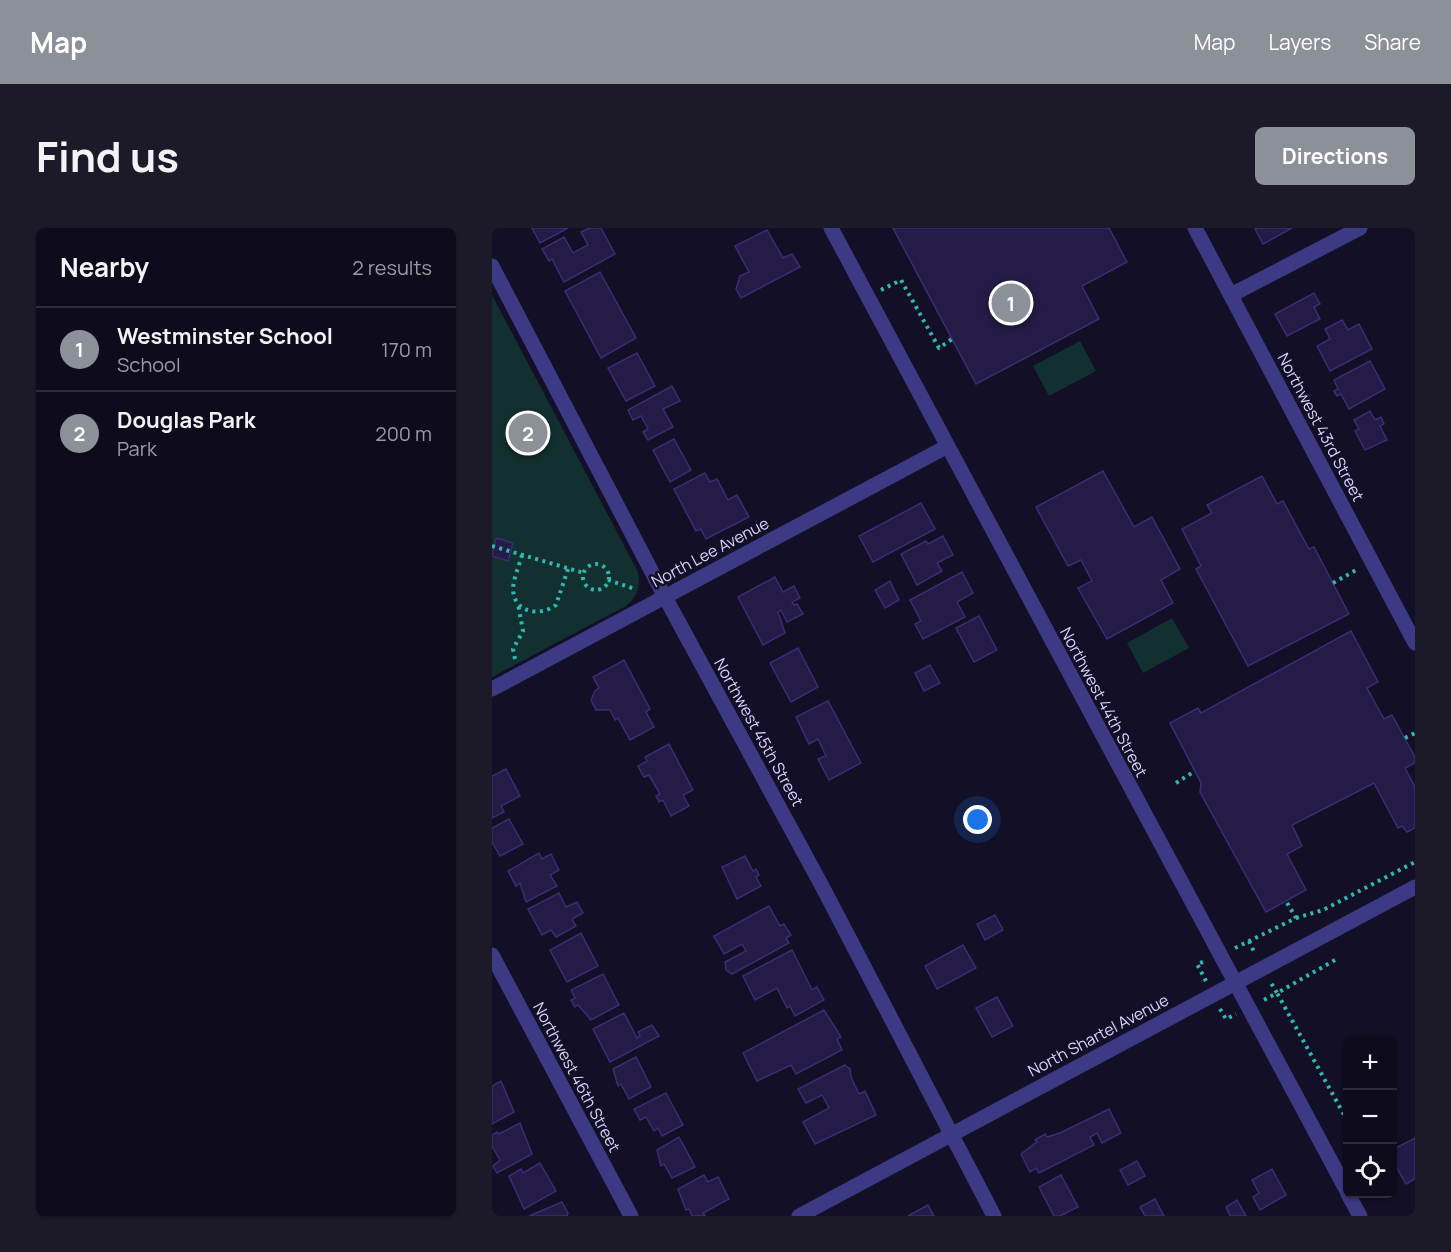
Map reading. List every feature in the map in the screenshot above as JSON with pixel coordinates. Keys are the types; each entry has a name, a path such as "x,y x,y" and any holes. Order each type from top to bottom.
{"street":[{"name":"Northwest 44th Street","path":"831,228 1185,892 1237,981 1343,1183"},
{"name":"Northwest 43rd Street","path":"1195,228 1415,643"},
{"path":"1231,295 1360,228"},
{"name":"Northwest 45th Street","path":"492,266 665,597 822,886 994,1216"},
{"name":"North Lee Avenue","path":"492,689 946,447"},
{"name":"North Shartel Avenue","path":"799,1216 1415,887"},
{"name":"Northwest 46th Street","path":"492,955 631,1216"},
{"name":"Northwest 44th Street","path":"1351,1198 1360,1216"}],"path":[{"path":"867,297 901,280 939,348 952,339"},
{"path":"492,546 584,573"},
{"path":"522,555 513,586 523,631 513,649 522,673"},
{"path":"1333,582 1372,562"},
{"path":"598,564 605,568 608,580 604,587 592,589 585,583 584,573 589,566 598,564"},
{"path":"518,603 531,612 550,609 559,599 568,569"},
{"path":"608,580 635,590"},
{"path":"1405,738 1415,733"},
{"path":"1176,783 1195,771"},
{"path":"1296,918 1323,910 1415,862"},
{"path":"1286,901 1293,912"},
{"path":"1335,960 1277,993 1343,1115"}],"green space":[{"path":"492,295 637,570 639,585 636,594 626,606 492,677"},
{"path":"1080,341 1096,371 1049,396 1033,366"},
{"path":"1172,618 1189,648 1143,673 1127,643"}],"building":[{"path":"532,228 568,228 540,243"},
{"path":"589,228 601,228 615,254 564,282 552,259 549,261 542,249 564,237 573,253 588,245 581,232"},
{"path":"893,228 1109,228 1127,262 1082,286 1099,319 976,384"},
{"path":"1292,228 1263,244 1255,229"},
{"path":"767,230 783,258 792,254 800,267 741,298 736,289 740,276 749,272 735,246"},
{"path":"600,272 636,338 601,358 565,291"},
{"path":"1314,293 1320,304 1314,307 1320,319 1287,336 1275,314"},
{"path":"1342,320 1348,330 1359,324 1372,349 1330,371 1317,346 1330,339 1325,329"},
{"path":"637,353 655,386 626,401 608,368"},
{"path":"1370,361 1385,389 1349,409 1341,394 1337,396 1334,391 1338,389 1334,380"},
{"path":"672,386 680,401 663,409 673,427 648,440 643,432 648,429 641,416 633,420 628,410"},
{"path":"1370,411 1375,420 1381,417 1384,424 1380,426 1387,440 1365,450 1355,431 1359,429 1354,420"},
{"path":"674,439 691,470 670,482 653,450"},
{"path":"1103,471 1134,527 1152,517 1180,569 1161,580 1173,603 1107,639 1078,588 1092,581 1081,560 1068,566 1036,507"},
{"path":"705,473 710,482 717,479 728,500 737,495 749,517 706,539 701,529 696,531 674,489"},
{"path":"1262,476 1277,504 1283,501 1309,549 1314,547 1349,614 1248,666 1196,569 1201,566 1182,529 1212,513 1207,505"},
{"path":"921,503 935,529 873,562 859,536"},
{"path":"943,536 953,555 937,563 942,571 917,585 901,554 926,541 928,544"},
{"path":"496,538 513,543 508,561 492,556"},
{"path":"962,572 973,593 957,602 965,617 923,639 915,624 921,621 910,600"},
{"path":"775,577 783,592 794,586 800,598 792,602 794,605 797,604 803,614 787,622 781,610 778,612 785,633 763,645 738,597"},
{"path":"890,581 899,600 885,608 875,590"},
{"path":"979,616 997,650 974,662 956,628"},
{"path":"1351,631 1378,682 1367,688 1384,719 1392,715 1415,757 1415,763 1405,768 1415,787 1415,828 1407,832 1402,826 1398,828 1374,783 1292,825 1302,846 1287,854 1306,890 1266,912 1200,792 1201,783 1170,723 1198,708 1201,713"},
{"path":"798,648 818,687 791,702 770,663"},
{"path":"624,660 650,709 646,712 654,727 630,740 618,718 615,720 610,710 596,710 591,700 599,688 593,677"},
{"path":"930,665 940,683 924,691 915,673"},
{"path":"828,701 861,763 829,780 818,759 826,756 818,739 809,744 796,717"},
{"path":"669,744 693,790 683,795 689,806 671,816 663,800 659,802 656,796 660,794 649,775 644,777 638,766 647,761 645,757"},
{"path":"506,769 520,796 501,806 504,812 492,818 492,776"},
{"path":"509,819 523,844 500,856 492,842 492,828"},
{"path":"539,853 542,859 551,854 559,870 550,875 557,886 526,902 520,883 516,886 508,871"},
{"path":"745,856 753,871 756,869 759,875 756,877 761,886 737,899 722,867"},
{"path":"559,893 566,907 577,902 583,913 572,919 576,926 556,937 551,930 542,935 528,909"},
{"path":"769,906 780,926 784,924 791,935 786,938 789,943 732,974 726,970 725,962 746,951 742,944 724,954 714,936"},
{"path":"995,915 1003,930 985,940 977,924"},
{"path":"581,933 598,966 567,982 550,950"},
{"path":"963,945 976,968 937,989 925,966"},
{"path":"792,950 812,990 817,987 824,1000 795,1016 790,1006 787,1008 777,988 755,1000 743,976"},
{"path":"603,974 619,1005 591,1020 578,1005 575,1007 571,1000 575,998 571,990"},
{"path":"997,997 1013,1026 992,1037 976,1008"},
{"path":"824,1010 841,1037 837,1039 842,1050 796,1074 791,1065 757,1081 743,1053"},
{"path":"624,1013 637,1038 640,1036 638,1032 652,1025 659,1036 610,1062 593,1029"},
{"path":"636,1057 651,1087 629,1099 621,1084 618,1086 613,1069"},
{"path":"845,1065 850,1069 859,1094 865,1091 876,1115 815,1144 803,1122 829,1108 822,1095 806,1103 798,1089"},
{"path":"501,1081 514,1112 492,1124 492,1086"},
{"path":"666,1093 683,1125 662,1136 658,1128 654,1131 646,1117 640,1120 634,1109"},
{"path":"1109,1109 1121,1133 1102,1143 1097,1133 1090,1137 1094,1145 1039,1173 1036,1168 1030,1172 1021,1154 1037,1142 1035,1140 1045,1134 1047,1137 1060,1133"},
{"path":"520,1123 532,1154 497,1173 493,1166 500,1160 492,1146 492,1135 497,1132 499,1134"},
{"path":"679,1137 695,1167 672,1178 664,1164 661,1166 657,1150"},
{"path":"1415,1138 1415,1179 1406,1184 1397,1168 1397,1147"},
{"path":"1137,1161 1145,1176 1128,1185 1120,1170"},
{"path":"540,1163 556,1191 524,1209 509,1176 521,1169 523,1173"},
{"path":"1272,1169 1286,1195 1260,1210 1253,1197 1259,1193 1252,1180"},
{"path":"704,1175 708,1182 718,1177 729,1199 703,1213 705,1216 692,1216 689,1209 686,1210 678,1189"},
{"path":"1061,1175 1078,1207 1060,1216 1054,1216 1039,1187"},
{"path":"1155,1199 1164,1216 1145,1216 1140,1207"},
{"path":"1237,1200 1246,1216 1230,1216 1226,1207"},
{"path":"562,1202 568,1213 567,1216 529,1216"},
{"path":"928,1205 934,1216 908,1216"}],"place":[{"name":"Westminster School","path":"1011,303"},
{"name":"Douglas Park","path":"528,433"}]}
